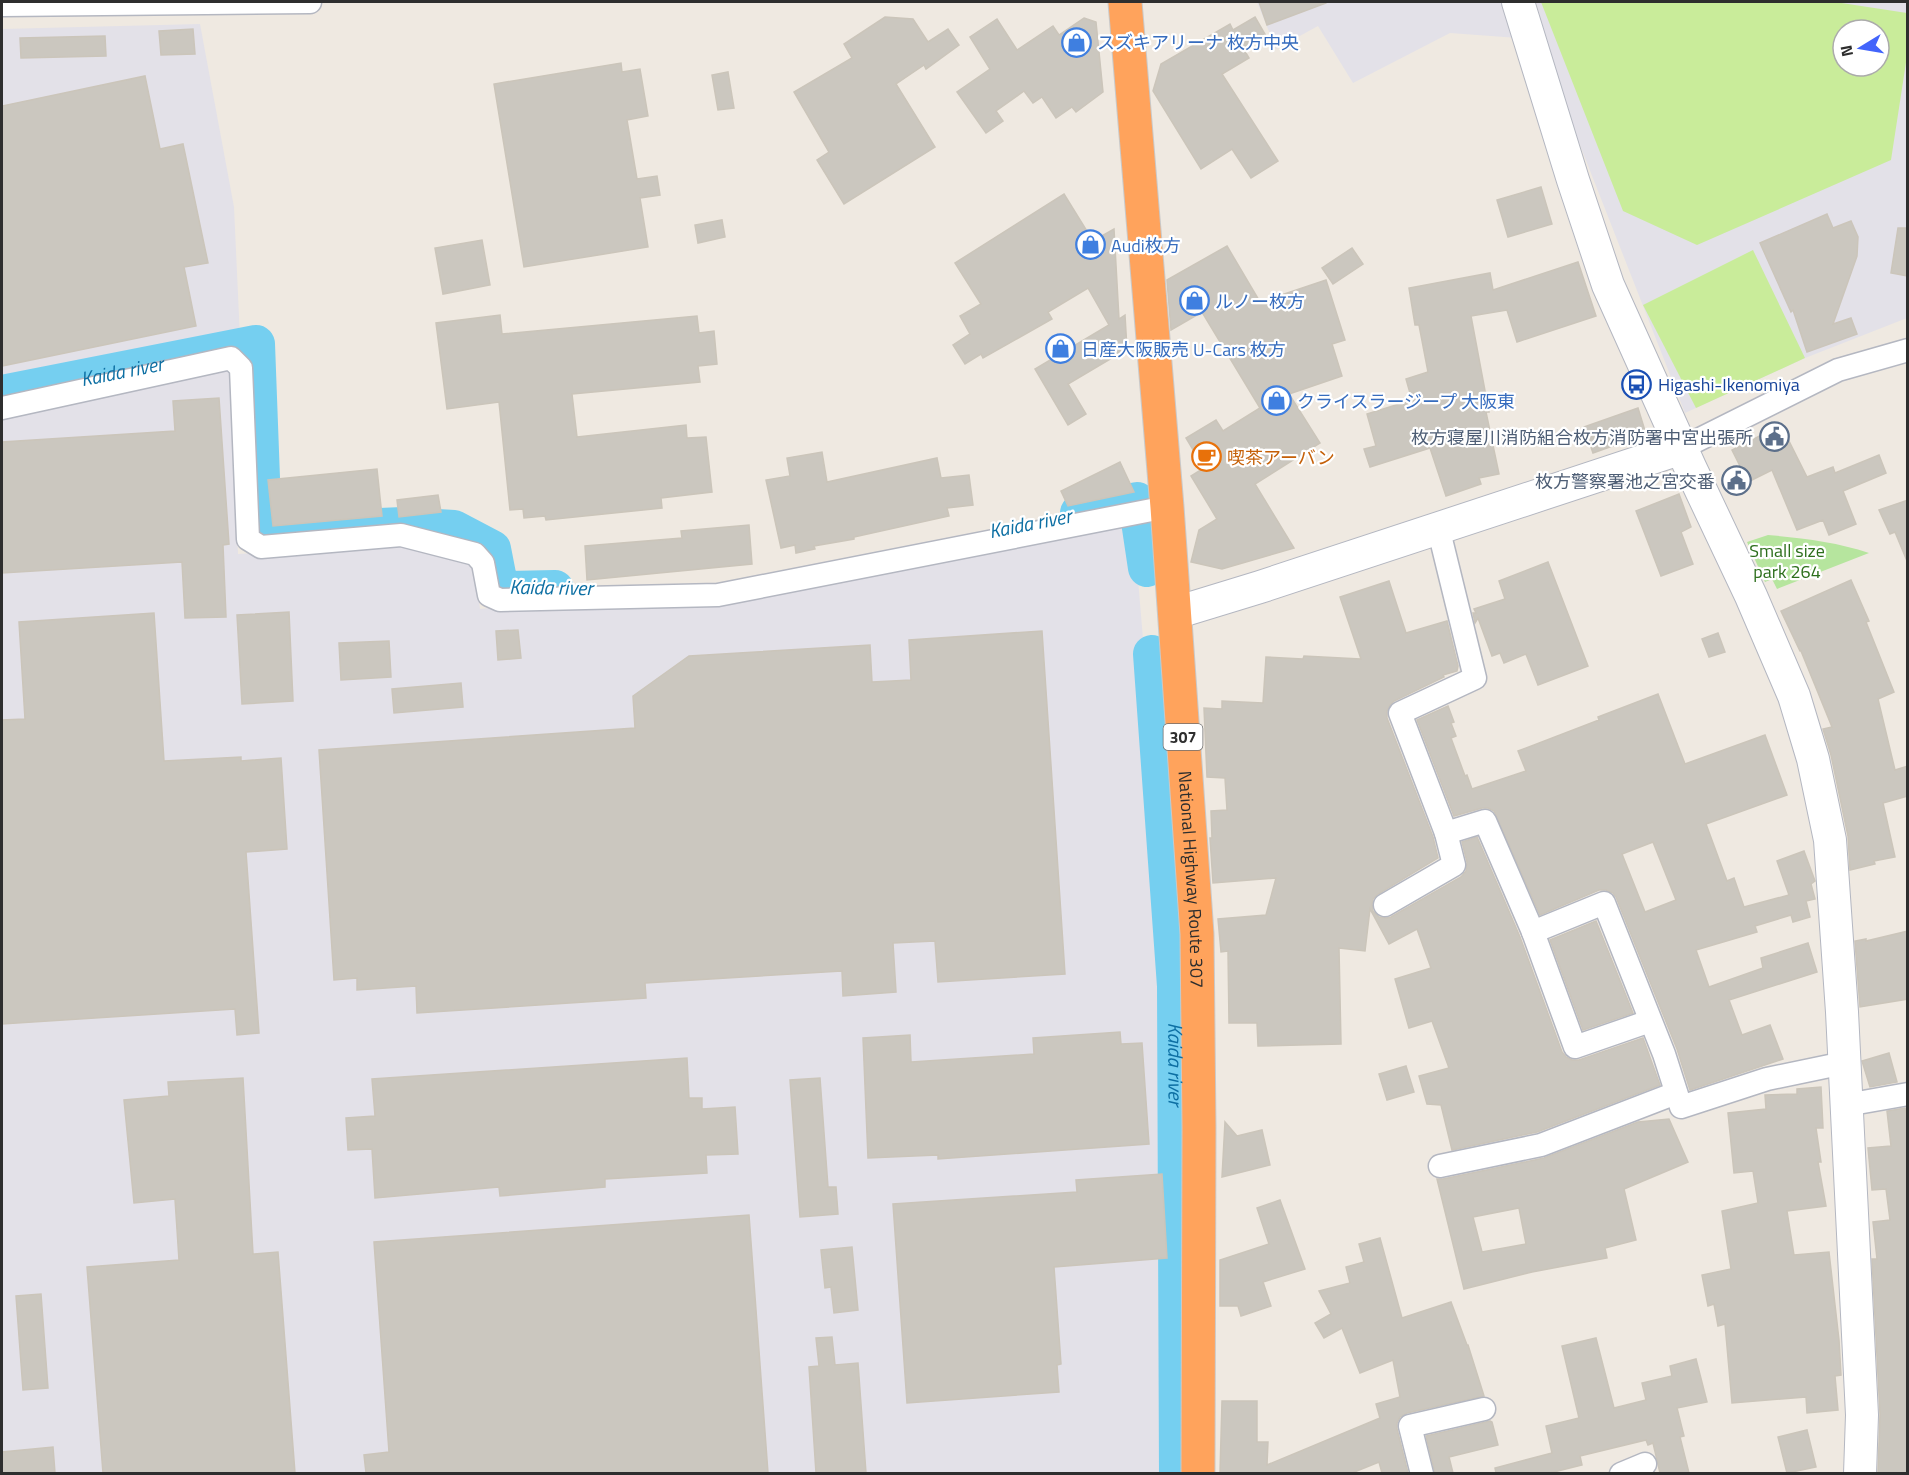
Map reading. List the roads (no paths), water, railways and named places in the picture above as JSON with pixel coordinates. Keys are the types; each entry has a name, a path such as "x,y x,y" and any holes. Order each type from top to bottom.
{"highway":[{"name":"National Highway Route 307","path":"1125,2 1149,510 1175,613 1197,934 1198,1473"}],"street":[{"path":"2,4 310,2"},
{"path":"1518,2 1608,285 1751,596 1794,696 1813,759 1830,840 1862,1415 1860,1473"},
{"path":"1175,613 1682,448 1838,370 1908,350"},
{"path":"2,408 231,358 241,368 249,539 261,548 401,535 475,554 483,563 489,595 500,600 718,595 1149,510"},
{"path":"1384,905 1454,865 1446,833 1400,713 1475,678 1438,527"},
{"path":"1446,833 1485,822 1533,932 1575,1047 1650,1021"},
{"path":"1533,932 1605,903 1664,1054 1681,1107 1767,1079 1844,1064"},
{"path":"1440,1166 1541,1145 1676,1093"},
{"path":"1846,1105 1908,1094"},
{"path":"1422,1473 1410,1426 1484,1409"},
{"path":"1621,1473 1645,1464"}],"waterway":[{"name":"Kaida river","path":"2,394 256,344 263,532 403,526 454,529 492,549 499,585 506,590 555,589"},
{"name":"Kaida river","path":"1079,513 1137,501 1147,568"},
{"name":"Kaida river","path":"1152,654 1176,986 1178,1474"}],"place":[{"name":"スズキアリーナ 枚方中央","path":"1076,42"},
{"name":"Audi枚方","path":"1090,245"},
{"name":"ルノー枚方","path":"1194,301"},
{"name":"日産大阪販売 U-Cars 枚方","path":"1060,349"},
{"name":"Higashi-Ikenomiya","path":"1637,384"},
{"name":"クライスラージープ 大阪東","path":"1276,401"},
{"name":"枚方寝屋川消防組合枚方消防署中宮出張所","path":"1774,437"},
{"name":"喫茶アーバン","path":"1206,457"},
{"name":"枚方警察署池之宮交番","path":"1736,481"}],"park label":[{"name":"Small size park 264","path":"1787,560"}]}
